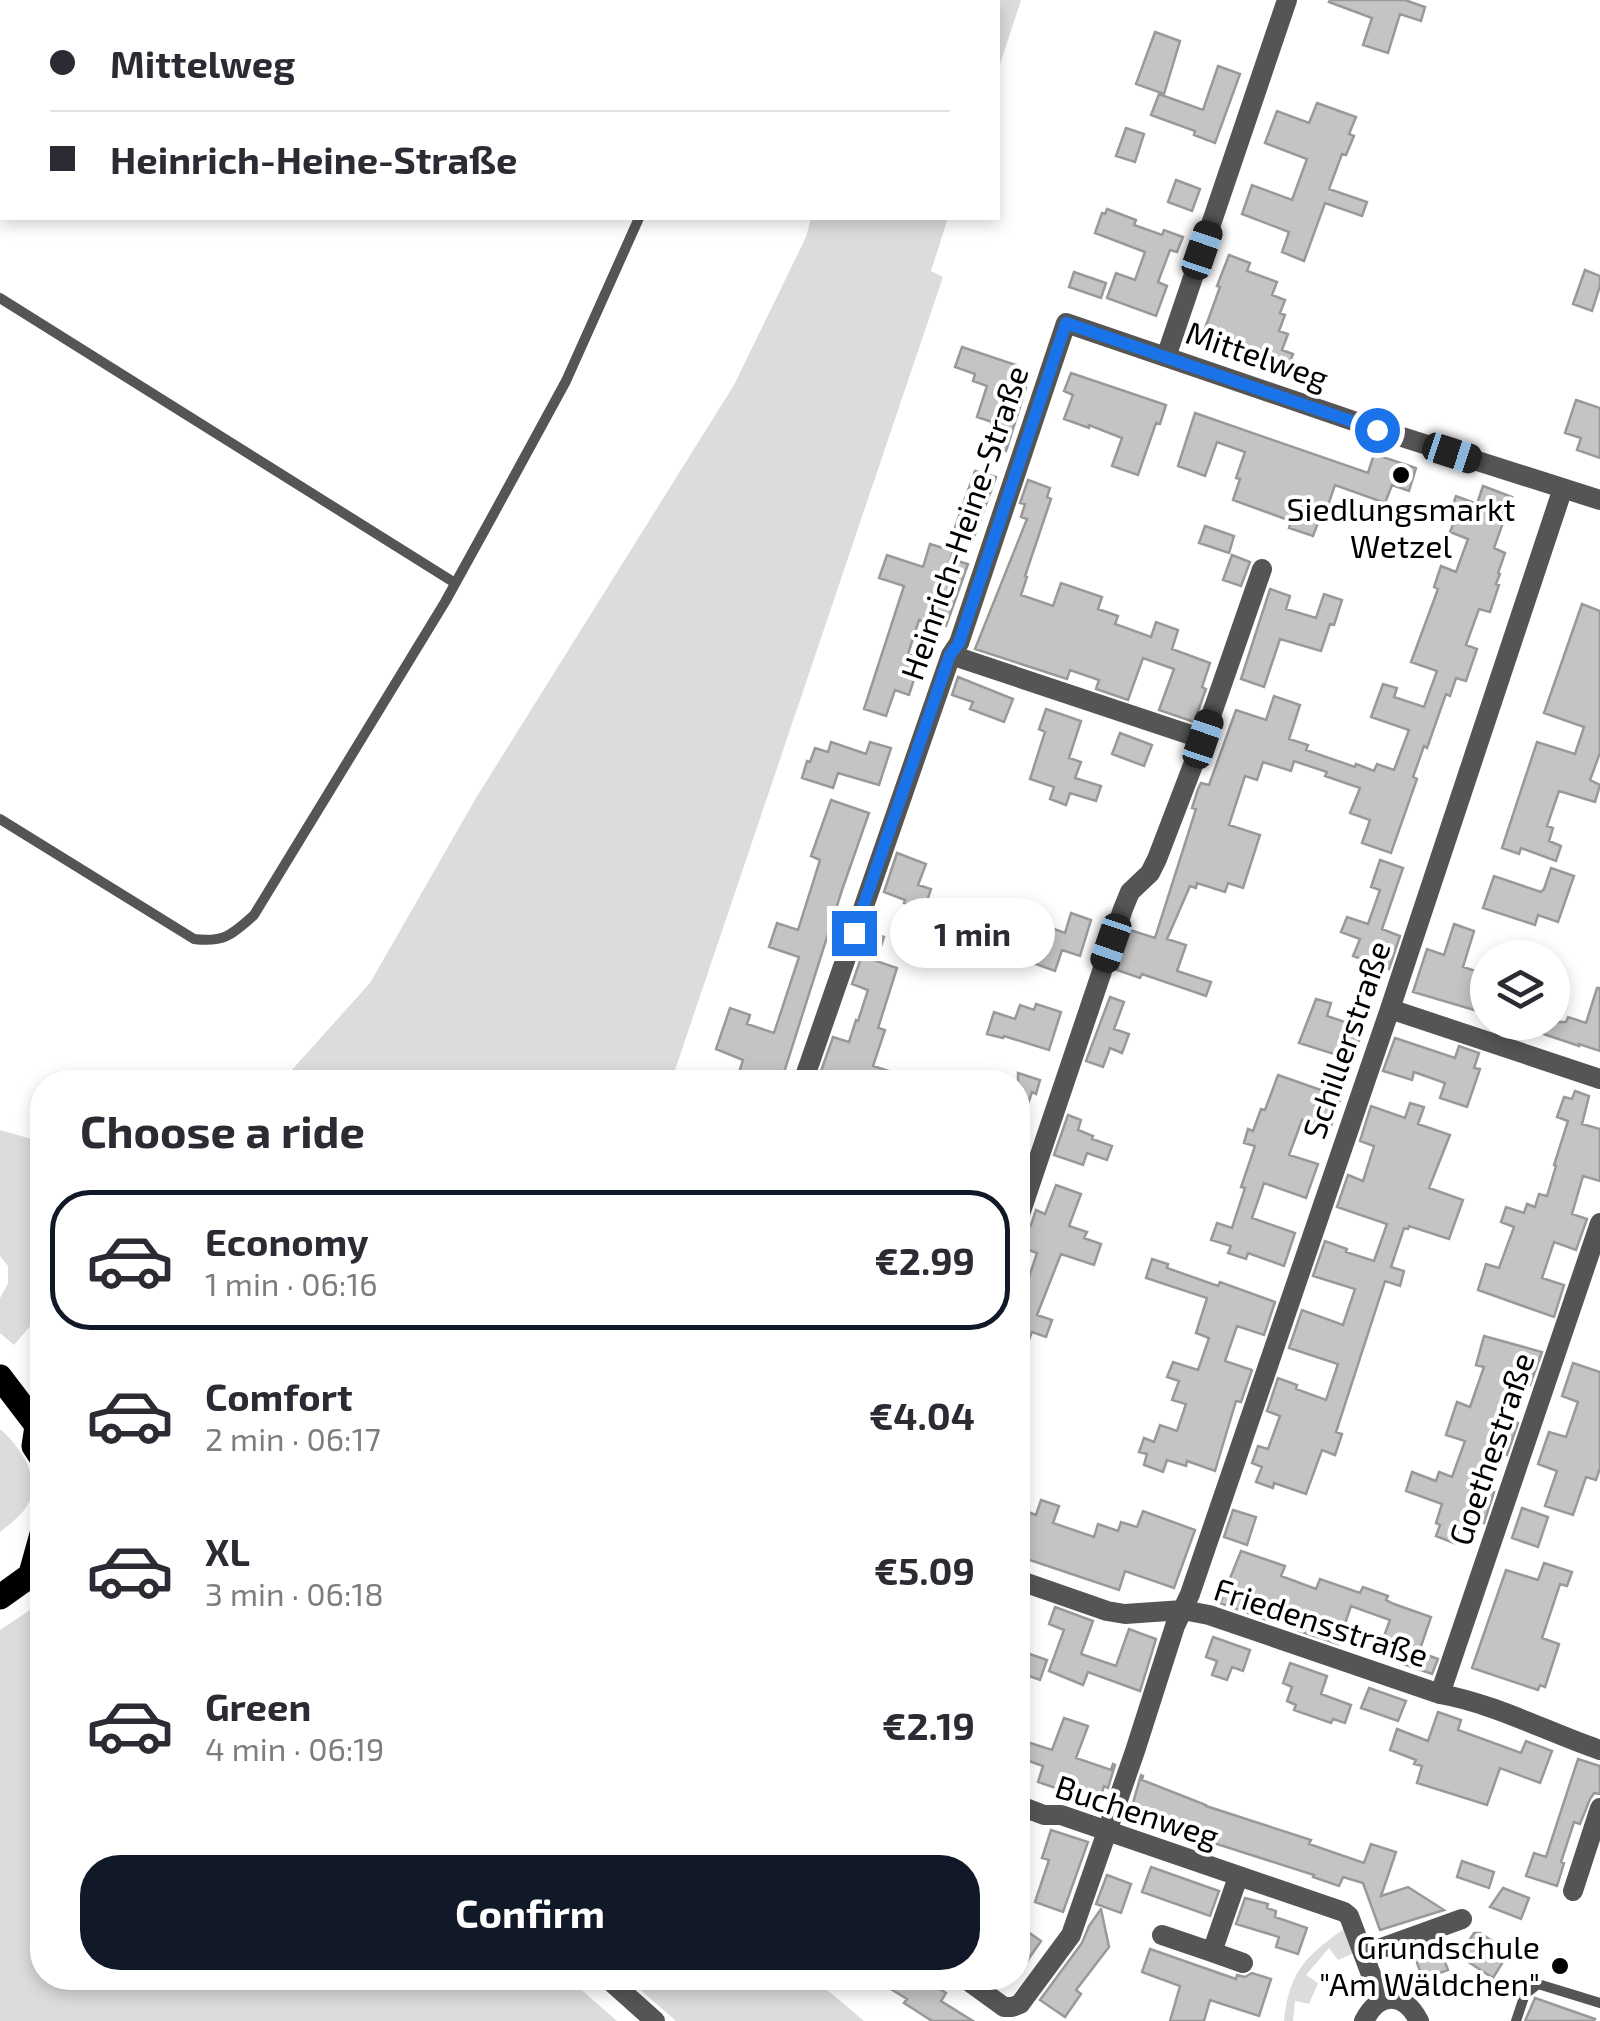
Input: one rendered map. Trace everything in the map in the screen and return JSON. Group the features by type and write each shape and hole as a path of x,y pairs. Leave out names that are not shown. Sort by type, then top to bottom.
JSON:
{"main road":[{"path":"0,1377 30,1416"},
{"path":"0,1597 30,1577"}],"street":[{"path":"1166,357 1286,0"},
{"name":"Mittelweg","path":"1066,323 1377,430 1600,500"},
{"name":"Heinrich-Heine-Straße","path":"807,1070 950,655 959,643 1066,323"},
{"name":"Schillerstraße","path":"981,1990 1004,2006 1020,2004 1071,1935 1390,1009 1563,488"},
{"path":"1030,1184 1123,909 1130,892 1150,873 1203,739 1262,569"},
{"path":"950,655 1203,739"},
{"path":"1390,1009 1600,1079"},
{"name":"Goethestraße","path":"1440,1694 1600,1223"},
{"name":"Friedensstraße","path":"1030,1584 1107,1611 1124,1614 1183,1610 1225,1620 1508,1714 1600,1750"},
{"path":"1573,1890 1600,1808"},
{"name":"Buchenweg","path":"1030,1810 1108,1830 1344,1912 1349,1916 1381,2001"},
{"name":"Buchenweg","path":"1212,1952 1238,1876"},
{"path":"1364,1954 1462,1919"},
{"path":"1162,1935 1243,1963"},
{"path":"620,1990 655,2021"},
{"path":"1364,2021 1371,2008 1381,2001 1400,2000 1412,2008 1419,2021"}],"lane":[{"path":"0,819 194,940 214,942 234,934 254,915 455,584 566,381 637,220"},
{"path":"0,298 455,584"},
{"path":"1516,2021 1525,1994 1538,1984 1600,2003"}],"shaded area":[{"path":"1000,0 1021,0 1000,64"},
{"path":"810,220 947,220 931,271 943,277 675,1070 292,1070 370,983 476,798 734,385 806,237"},
{"path":"0,1130 30,1139 30,1326 14,1345 0,1333 0,1298 8,1283 8,1266 0,1256"},
{"path":"0,1429 21,1453 30,1472 30,1497 16,1519 0,1532"},
{"path":"30,1610 30,1990 582,1990 617,2021 0,2021 0,1630"},
{"path":"1345,1928 1354,1953 1338,1960 1329,1948 1306,1975 1318,1983 1309,2004 1295,2001 1293,2021 1284,2021 1290,1989 1302,1966"},
{"path":"641,1990 827,1990 864,2021 676,2021"}],"building":[{"path":"1330,0 1405,0 1425,7 1421,21 1400,14 1388,53 1363,45 1372,18"},
{"path":"1155,32 1180,41 1164,94 1136,84"},
{"path":"1218,66 1240,74 1215,143 1151,115 1159,94 1203,110"},
{"path":"1317,103 1356,117 1349,134 1354,136 1346,155 1342,154 1329,189 1367,202 1362,216 1325,203 1304,261 1282,252 1289,232 1242,214 1252,185 1292,200 1307,159 1265,143 1277,111 1309,123"},
{"path":"1126,128 1144,134 1135,162 1116,156"},
{"path":"1176,180 1200,189 1192,211 1168,202"},
{"path":"1107,209 1136,220 1134,225 1162,235 1164,230 1183,237 1177,252 1170,250 1158,282 1167,286 1156,316 1107,298 1116,273 1135,280 1145,252 1095,233"},
{"path":"1229,255 1250,263 1247,271 1277,282 1272,295 1285,300 1279,331 1288,334 1282,350 1293,354 1287,370 1222,342 1218,352 1199,345"},
{"path":"1585,270 1600,276 1592,311 1573,304"},
{"path":"1074,272 1106,283 1101,298 1069,287"},
{"path":"962,347 1016,365 1010,384 1026,388 1006,451 985,444 992,422 977,417 987,386 973,381 975,374 955,367"},
{"path":"1071,373 1166,405 1138,475 1112,466 1122,438 1064,419 1073,395 1064,391"},
{"path":"1576,400 1600,408 1600,458 1577,450 1581,438 1565,433"},
{"path":"1195,413 1368,473 1374,454 1416,468 1409,491 1392,485 1385,503 1335,485 1313,536 1289,528 1291,521 1233,500 1245,452 1217,442 1205,476 1178,466"},
{"path":"975,471 996,477 974,537 954,530"},
{"path":"1028,480 1050,488 1047,497 1051,499 1021,595 1053,606 1061,583 1102,597 1098,609 1118,616 1115,624 1151,637 1156,622 1178,630 1172,649 1210,663 1194,722 1159,710 1174,669 1143,658 1128,700 1096,689 1099,680 1070,670 1067,679 975,649 1027,519 1021,517 1025,504 1020,503"},
{"path":"1483,486 1512,497 1494,548 1505,553 1498,573 1499,585 1490,612 1479,609 1466,645 1477,649 1466,681 1456,678 1450,696 1446,694 1413,777 1417,779 1391,853 1362,843 1370,820 1350,813 1360,788 1294,761 1291,771 1263,762 1257,780 1245,776 1229,825 1260,835 1243,888 1228,883 1225,892 1197,883 1196,888 1190,886 1167,939 1186,945 1177,971 1211,982 1206,996 1142,974 1140,978 1117,970 1130,930 1155,938 1196,809 1192,808 1198,789 1201,783 1209,785 1236,710 1266,720 1274,696 1300,705 1289,739 1308,745 1306,750 1355,767 1356,764 1374,771 1377,764 1394,770 1409,730 1371,717 1383,684 1397,688 1394,697 1424,707 1437,671 1411,662 1438,589 1434,587 1441,566 1456,572 1468,539 1450,532 1456,517 1449,515 1456,496 1477,504"},
{"path":"1205,526 1234,536 1229,553 1199,543"},
{"path":"930,544 953,551 951,559 968,564 946,626 919,620 908,654 921,658 909,695 895,690 886,716 864,709 904,586 879,578 887,555 923,567"},
{"path":"1232,555 1250,562 1241,586 1223,580"},
{"path":"1270,589 1290,596 1286,609 1316,618 1324,594 1342,600 1321,651 1280,639 1264,687 1241,679"},
{"path":"1582,604 1600,611 1600,753 1590,780 1600,785 1595,802 1559,791 1547,826 1553,828 1549,841 1561,846 1556,861 1521,848 1519,854 1502,848 1537,742 1575,754 1584,727 1544,713"},
{"path":"958,677 1013,699 1004,722 970,709 973,702 952,695"},
{"path":"1046,709 1081,721 1069,758 1081,762 1075,778 1101,786 1096,801 1070,793 1066,805 1050,799 1054,787 1030,779 1045,732 1039,729"},
{"path":"1120,733 1152,745 1144,766 1112,754"},
{"path":"831,742 866,754 870,742 891,748 879,785 838,773 833,788 802,778 815,748 828,752"},
{"path":"831,800 869,813 785,1070 740,1070 743,1060 716,1049 730,1008 750,1015 747,1024 774,1033 799,957 769,947 777,923 798,930 820,860 811,856"},
{"path":"897,853 926,864 918,885 931,889 924,910 884,892"},
{"path":"1380,860 1403,868 1382,929 1400,936 1389,969 1353,956 1360,939 1341,932 1347,917 1368,924 1380,890 1371,887"},
{"path":"1551,868 1574,876 1558,922 1538,915 1535,925 1483,908 1494,876 1541,892"},
{"path":"1071,913 1091,920 1080,956 1062,950 1055,971 1033,963 1040,945 1020,937 1026,919 1065,933"},
{"path":"1454,924 1474,931 1463,967 1470,969 1470,1009 1413,992 1427,949 1444,955"},
{"path":"870,932 884,937 876,961 897,968 878,1028 885,1030 873,1066 886,1070 821,1070 833,1037 849,1042 858,1021 868,990 852,984"},
{"path":"1600,988 1600,1051 1561,1040 1570,1040 1570,1018 1586,1023"},
{"path":"1110,997 1124,1002 1114,1029 1129,1034 1122,1053 1110,1048 1103,1067 1086,1061"},
{"path":"1316,999 1331,1003 1327,1016 1363,1028 1353,1060 1299,1043"},
{"path":"1036,1004 1061,1012 1049,1050 987,1034 994,1012 1015,1019 1020,1005 1034,1010"},
{"path":"1395,1038 1455,1058 1459,1046 1479,1053 1474,1068 1480,1069 1467,1107 1440,1098 1445,1083 1414,1072 1412,1080 1383,1071"},
{"path":"1278,1075 1341,1097 1330,1129 1302,1120 1289,1155 1318,1164 1306,1198 1264,1183 1252,1218 1295,1233 1284,1266 1248,1253 1246,1259 1228,1253 1231,1246 1211,1240 1217,1223 1232,1228 1255,1146 1244,1143 1248,1129 1253,1131 1261,1109 1265,1110"},
{"path":"1030,1077 1040,1080 1036,1094 1032,1092 1030,1098"},
{"path":"1575,1091 1589,1096 1582,1124 1600,1129 1600,1181 1583,1176 1572,1214 1587,1219 1576,1250 1554,1242 1542,1278 1564,1285 1554,1317 1478,1290 1486,1264 1499,1268 1514,1227 1501,1222 1506,1207 1524,1213 1527,1204 1535,1207 1539,1194 1547,1196 1568,1121 1557,1117 1564,1097 1572,1099"},
{"path":"1410,1103 1424,1107 1418,1124 1450,1135 1429,1188 1463,1200 1449,1239 1409,1226 1404,1228 1391,1267 1404,1271 1400,1286 1385,1281 1336,1432 1342,1434 1335,1455 1322,1450 1306,1494 1274,1483 1273,1488 1256,1482 1262,1467 1252,1463 1258,1446 1268,1449 1280,1416 1267,1411 1278,1378 1326,1400 1338,1364 1289,1348 1302,1310 1343,1325 1355,1289 1313,1276 1325,1241 1374,1261 1387,1224 1337,1207 1348,1175 1363,1181 1374,1146 1360,1141 1371,1106 1405,1118"},
{"path":"1068,1115 1081,1120 1078,1130 1112,1146 1107,1160 1087,1153 1083,1165 1054,1155"},
{"path":"1056,1185 1081,1194 1069,1226 1087,1232 1084,1238 1101,1244 1094,1265 1061,1254 1037,1315 1052,1320 1046,1337 1032,1332 1030,1337 1030,1274 1037,1253 1030,1250 1030,1226 1036,1210 1045,1214"},
{"path":"1152,1259 1218,1286 1220,1282 1275,1302 1264,1335 1237,1326 1225,1361 1252,1370 1241,1402 1236,1401 1215,1471 1187,1461 1186,1466 1167,1460 1163,1472 1144,1465 1147,1454 1139,1452 1144,1438 1154,1442 1160,1425 1177,1431 1186,1404 1172,1400 1179,1381 1167,1377 1173,1362 1198,1370 1209,1338 1196,1333 1207,1298 1146,1278"},
{"path":"1484,1336 1542,1352 1530,1385 1514,1380 1501,1417 1518,1423 1507,1455 1492,1450 1479,1486 1494,1492 1484,1523 1464,1516 1454,1543 1436,1536 1442,1504 1406,1491 1412,1472 1436,1481 1439,1472 1452,1477 1465,1441 1446,1435 1457,1402 1470,1407 1484,1367 1476,1365"},
{"path":"1573,1363 1600,1372 1600,1468 1596,1480 1586,1477 1573,1515 1545,1506 1557,1471 1538,1464 1549,1432 1566,1437 1578,1402 1562,1396"},
{"path":"1041,1500 1059,1506 1053,1523 1094,1537 1098,1524 1118,1531 1121,1522 1137,1527 1143,1511 1195,1530 1174,1588 1125,1571 1119,1590 1030,1560 1030,1513 1036,1515"},
{"path":"1522,1508 1548,1517 1538,1547 1512,1538"},
{"path":"1233,1510 1256,1517 1247,1545 1224,1537"},
{"path":"1241,1551 1285,1566 1281,1576 1316,1589 1320,1579 1360,1593 1363,1587 1388,1596 1386,1600 1394,1604 1431,1617 1419,1652 1438,1659 1432,1674 1377,1655 1390,1620 1351,1606 1338,1644 1299,1631 1304,1615 1276,1605 1270,1621 1220,1603"},
{"path":"1544,1563 1572,1572 1567,1586 1560,1584 1542,1638 1559,1644 1545,1687 1540,1685 1538,1690 1472,1668 1506,1570 1538,1580"},
{"path":"1055,1607 1093,1621 1081,1654 1116,1666 1129,1629 1156,1639 1140,1691 1088,1672 1083,1685 1049,1671 1064,1630 1049,1624"},
{"path":"1213,1637 1250,1650 1243,1671 1232,1667 1227,1680 1212,1675 1217,1661 1206,1657"},
{"path":"1030,1654 1047,1660 1040,1680 1030,1676"},
{"path":"1290,1663 1327,1676 1321,1694 1351,1705 1345,1723 1333,1719 1331,1723 1294,1710 1296,1705 1287,1701 1292,1687 1283,1683"},
{"path":"1369,1688 1406,1701 1398,1721 1361,1708"},
{"path":"1438,1712 1461,1720 1458,1730 1521,1753 1526,1741 1552,1751 1540,1783 1500,1768 1487,1805 1417,1783 1422,1766 1390,1750 1397,1729 1428,1741"},
{"path":"1064,1718 1088,1726 1076,1758 1111,1770 1115,1765 1099,1803 1038,1782 1043,1766 1030,1761 1030,1743 1052,1750"},
{"path":"1578,1759 1600,1766 1600,1794 1594,1793 1590,1799 1580,1824 1574,1822 1557,1886 1526,1876 1534,1853 1546,1857"},
{"path":"1141,1775 1142,1780 1206,1806 1311,1840 1309,1844 1364,1863 1371,1844 1396,1852 1381,1896 1408,1887 1444,1910 1380,1930 1363,1883 1343,1877 1339,1886 1201,1839 1202,1836 1131,1810"},
{"path":"1051,1830 1088,1842 1063,1912 1035,1902 1049,1860 1042,1858"},
{"path":"1462,1861 1494,1872 1489,1888 1457,1877"},
{"path":"1151,1867 1219,1891 1210,1916 1142,1892"},
{"path":"1107,1875 1131,1884 1121,1913 1096,1904"},
{"path":"1503,1888 1529,1898 1521,1919 1490,1907"},
{"path":"1245,1898 1268,1904 1267,1908 1276,1911 1275,1917 1307,1928 1298,1954 1276,1947 1279,1937 1236,1924"},
{"path":"1101,1909 1109,1947 1076,1990 1081,1994 1065,2017 1040,2000 1082,1943"},
{"path":"1030,1933 1041,1941 1030,1957"},
{"path":"1474,1933 1509,1952 1493,1978 1459,1956"},
{"path":"1438,1943 1448,1970 1423,1979 1413,1952"},
{"path":"1150,1949 1236,1979 1237,1975 1245,1977 1252,1973 1271,1979 1259,2016 1210,2000 1204,2021 1170,2021 1180,1986 1142,1972"},
{"path":"892,1990 941,1990 946,1993 941,2001 973,2021 932,2021 904,2003 907,1999"},
{"name":"Grundschule \"Am Wäldchen\"","path":"1535,1998 1595,2019 1525,2021"}],"place":[{"name":"Siedlungsmarkt Wetzel","path":"1401,475"},
{"name":"Grundschule \"Am Wäldchen\"","path":"1560,1966"}],"route":[{"path":"854,933 950,655 959,643 1066,323 1377,430"}]}
